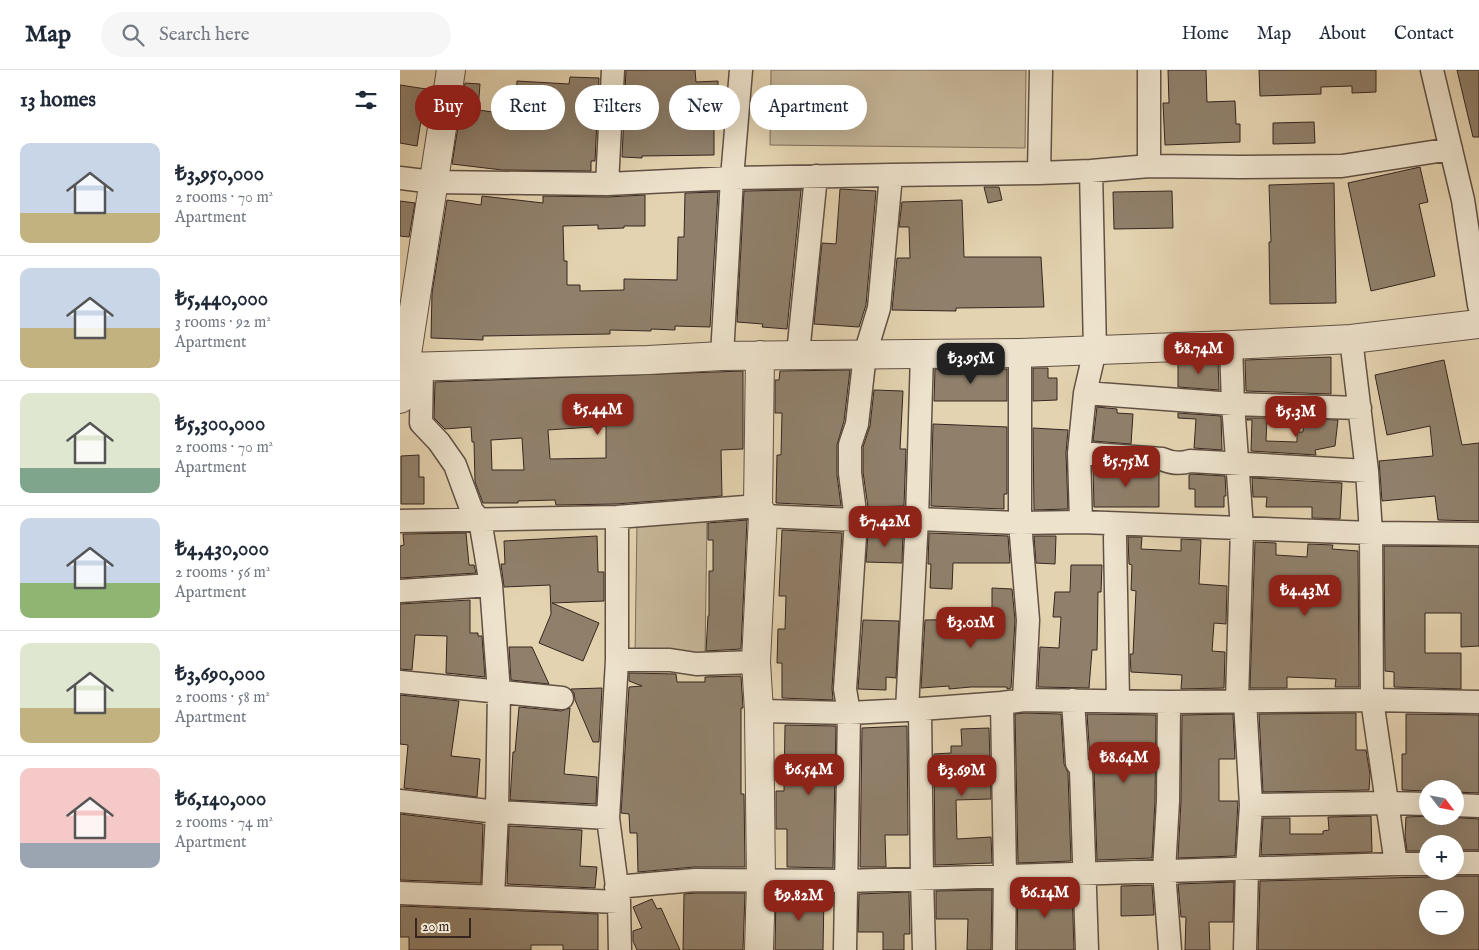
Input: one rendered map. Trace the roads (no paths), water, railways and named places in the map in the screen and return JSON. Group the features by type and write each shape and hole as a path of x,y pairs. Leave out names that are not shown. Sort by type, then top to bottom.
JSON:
{"street":[{"path":"451,70 434,182 414,367 421,424 438,442 455,465 472,511 480,520 491,585 499,692 497,812 493,897"},
{"path":"607,184 613,70"},
{"path":"722,356 732,178 741,70"},
{"path":"1039,173 1041,70"},
{"path":"1149,70 1149,166"},
{"path":"1432,70 1451,149 1471,198 1479,305"},
{"path":"400,178 434,182 607,184 732,178 1039,173 1149,166 1241,168 1342,166 1451,149"},
{"path":"1081,522 1079,453 1085,393 1095,350 1092,171"},
{"path":"845,950 848,713 845,689 856,520 850,473 850,445 857,424 865,354 879,308 891,175"},
{"path":"798,354 816,176"},
{"path":"414,367 722,356 1020,353 1231,345 1351,339 1479,324"},
{"path":"1351,339 1367,470 1371,533 1372,700 1396,864"},
{"path":"1231,345 1236,464 1242,528 1241,701 1251,805 1245,950"},
{"path":"1004,950 1005,875 1013,702 1028,620 1020,523 1020,353"},
{"path":"922,354 913,710 924,950"},
{"path":"759,950 761,881 759,711 756,662 761,511 760,355"},
{"path":"400,399 414,367"},
{"path":"1085,393 1233,404 1360,408"},
{"path":"1079,453 1162,459 1168,462 1190,461 1367,470"},
{"path":"400,521 617,517 761,511 856,520 917,519 1020,523 1081,522 1371,533 1479,534"},
{"path":"617,517 617,660 608,818 618,894 620,950"},
{"path":"1115,538 1118,701"},
{"path":"400,591 491,585"},
{"path":"617,660 670,660 696,664 756,662"},
{"path":"400,682 562,698"},
{"path":"759,711 848,713 1072,700 1170,702 1372,700 1479,702"},
{"path":"1072,700 1076,763 1081,769 1087,950"},
{"path":"1170,702 1168,801 1164,871 1170,950"},
{"path":"400,801 497,812 608,818"},
{"path":"1251,805 1419,804"},
{"path":"1464,805 1479,806"},
{"path":"1464,863 1479,863"},
{"path":"400,893 493,897 618,894 696,880 846,880 1419,864"}]}
